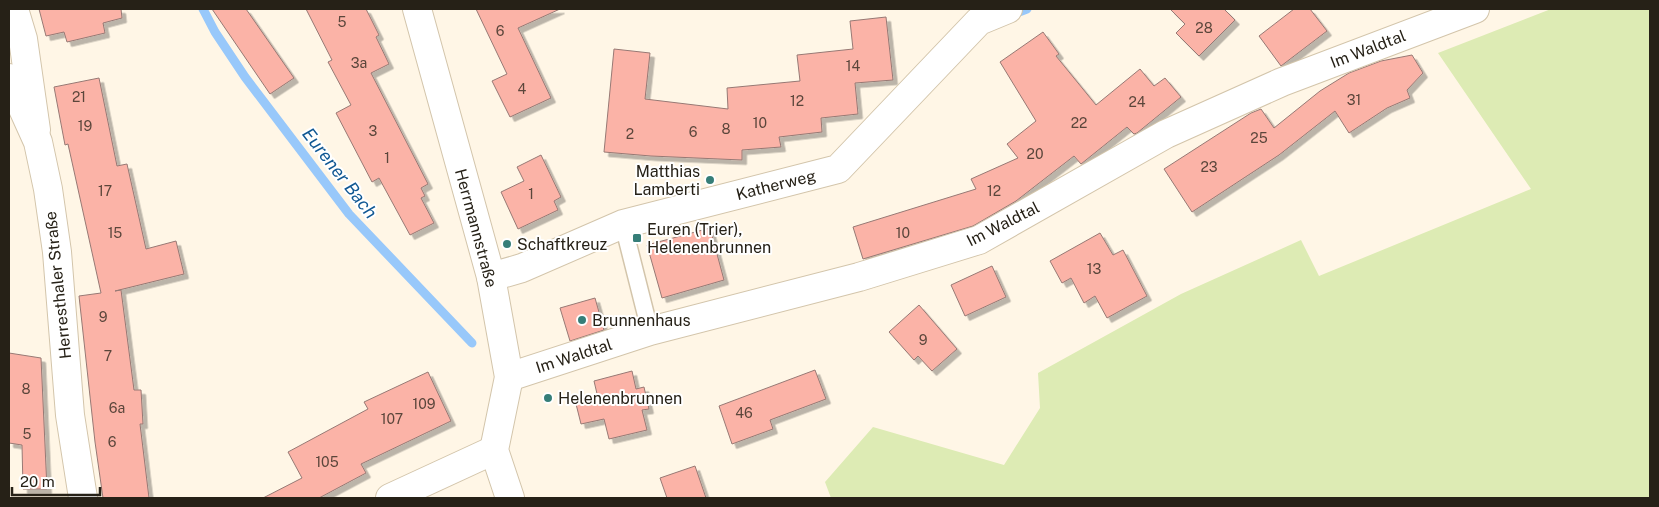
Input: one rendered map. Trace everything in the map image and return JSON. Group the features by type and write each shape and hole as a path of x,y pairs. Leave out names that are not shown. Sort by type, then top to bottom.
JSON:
{"street":[{"path":"14,9 22,40 38,142"},
{"name":"Herrmannstraße","path":"417,9 491,277 508,377 494,450"},
{"name":"Katherweg","path":"491,277 522,268 623,224 838,169 979,20 1008,9"},
{"name":"Im Waldtal","path":"508,377 650,331 859,277 979,240 1166,134 1282,82 1475,9"},
{"name":"Herresthaler Straße","path":"9,78 38,142 48,189 65,330 70,415 83,498"},
{"path":"390,498 494,450 510,498"}],"lane":[{"path":"623,224 650,331"}],"green space":[{"path":"1551,9 1650,9 1650,498 831,498 825,482 873,427 1004,465 1040,408 1038,373 1181,294 1301,240 1319,276 1531,189 1438,53"}],"building":[{"path":"39,9 121,9 122,18 103,23 105,33 67,42 64,32 46,36"},
{"path":"212,9 246,9 294,78 270,94"},
{"path":"306,9 366,9 379,35 376,37 389,64 371,73 428,184 421,188 425,196 421,198 434,223 410,235 379,178 372,182 336,113 351,105 328,62 332,60"},
{"path":"476,9 560,9 518,28 551,98 510,117 492,81 507,74"},
{"path":"1170,9 1224,9 1235,20 1199,56 1176,33 1185,24"},
{"path":"1294,9 1310,9 1327,31 1281,66 1259,36"},
{"path":"886,17 893,80 855,83 858,114 821,118 822,132 779,137 781,147 742,150 742,160 604,152 614,49 650,53 645,99 728,109 727,88 800,81 797,55 853,49 850,21"},
{"path":"1043,32 1059,54 1056,56 1096,105 1140,69 1154,86 1165,78 1181,97 1137,133 1134,134 1127,127 1081,164 1074,156 1016,201 973,226 863,259 853,227 976,189 971,179 1018,158 1007,144 1036,121 1000,62"},
{"path":"1412,55 1423,73 1407,90 1410,98 1387,108 1349,133 1335,111 1279,155 1192,212 1164,169 1251,113 1261,109 1274,128 1320,91 1349,73 1381,61"},
{"path":"99,78 117,166 127,164 146,249 176,241 184,274 115,291 121,290 134,390 141,390 143,424 140,424 149,498 103,498 95,442 79,296 101,293 68,144 65,145 54,87"},
{"path":"541,155 561,197 554,201 558,210 518,229 501,192 524,181 517,167"},
{"path":"710,228 724,280 662,298 647,245"},
{"path":"1100,233 1113,255 1123,250 1147,296 1107,318 1095,296 1084,303 1071,278 1062,283 1050,261"},
{"path":"992,266 1006,297 965,316 951,285"},
{"name":"Brunnenhaus","path":"595,298 604,330 570,341 560,308"},
{"path":"919,305 957,349 932,371 918,356 914,360 889,332"},
{"path":"9,353 41,358 47,489 23,489 22,445 9,443"},
{"path":"815,370 826,399 770,420 773,429 732,444 719,406"},
{"path":"632,371 636,389 644,387 649,409 642,410 647,430 609,439 604,419 581,424 576,404 598,398 594,381"},
{"path":"428,372 451,421 361,464 366,473 319,498 263,498 302,478 288,452 368,409 364,402"},
{"path":"695,466 706,498 667,498 660,478"}],"waterway":[{"name":"Eurener Bach","path":"203,9 215,32 245,77 349,214 472,343"},
{"path":"1011,15 1027,9"}],"place":[{"name":"Matthias Lamberti","path":"710,180"},
{"name":"Euren (Trier), Helenenbrunnen","path":"637,238"},
{"name":"Schaftkreuz","path":"507,244"},
{"name":"Brunnenhaus","path":"582,320"},
{"name":"Helenenbrunnen","path":"548,398"}]}
